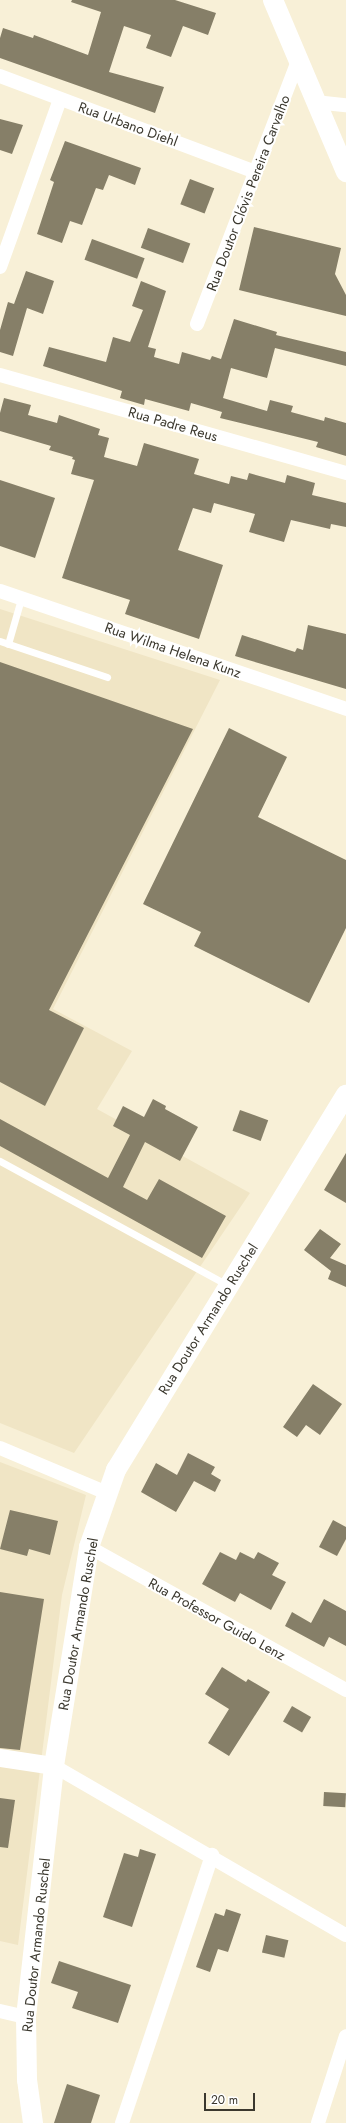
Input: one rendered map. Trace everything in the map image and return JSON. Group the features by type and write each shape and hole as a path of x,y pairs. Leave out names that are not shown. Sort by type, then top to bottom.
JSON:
{"main road":[{"path":"273,0 346,172"},
{"name":"Rua Doutor Armando Ruschel","path":"33,2123 26,2080 26,2017 54,1766 89,1547 116,1470 346,1095"}],"street":[{"name":"Rua Doutor Clóvis Pereira Carvalho","path":"197,324 298,61"},
{"name":"Rua Urbano Diehl","path":"0,76 256,172"},
{"path":"0,267 60,99"},
{"path":"315,102 346,105"},
{"name":"Rua Padre Reus","path":"0,374 346,474"},
{"name":"Rua Wilma Helena Kunz","path":"0,591 346,709"},
{"path":"0,1448 107,1493"},
{"name":"Rua Professor Guido Lenz","path":"89,1547 346,1690"},
{"path":"0,1758 54,1766 212,1856 346,1935"},
{"path":"122,2123 212,1856"},
{"path":"0,2011 26,2017"},
{"path":"318,2123 346,2036"}],"lane":[{"path":"8,644 20,599"},
{"path":"0,642 107,677"},
{"path":"0,1161 229,1286"}],"shaded area":[{"path":"0,609 220,680 53,1009 132,1051 97,1109 250,1193 74,1453 0,1423"},
{"path":"0,1462 86,1495 62,1595 18,1945 0,1941"}],"building":[{"path":"72,0 175,0 216,13 208,35 183,26 171,57 146,48 151,35 124,26 109,72 164,87 155,113 0,58 0,38 3,28 33,38 34,35 88,55 101,12 71,2"},
{"path":"0,119 23,125 12,154 0,150"},
{"path":"65,141 141,168 135,185 109,175 103,190 96,188 82,225 70,221 62,243 37,234 54,182 50,180"},
{"path":"190,179 214,188 205,214 180,204"},
{"path":"254,227 341,248 335,274 346,295 346,316 239,290"},
{"path":"148,228 190,243 183,263 141,248"},
{"path":"92,239 145,258 137,279 84,260"},
{"path":"26,271 54,281 43,314 27,308 13,356 0,352 0,330 8,302 14,304"},
{"path":"141,281 166,291 148,347 156,349 154,357 179,364 182,352 210,360 212,356 221,359 234,319 277,332 276,335 346,352 346,366 275,348 267,378 231,368 223,398 267,411 270,400 293,406 291,412 324,421 325,417 346,423 346,456 316,447 318,442 220,418 222,412 191,403 189,411 145,399 144,405 120,398 122,391 43,366 49,347 106,362 113,337 130,342 143,310 132,306"},
{"path":"4,398 31,405 28,415 57,423 59,415 100,429 98,435 109,438 104,457 137,466 144,443 199,459 194,474 229,484 231,476 247,480 249,473 285,483 287,475 315,483 312,495 346,503 346,527 331,524 330,529 291,520 284,542 249,532 255,514 214,503 211,513 193,508 178,550 223,565 199,639 125,614 130,600 62,578 94,480 71,474 75,460 72,459 73,457 49,450 51,446 0,431 0,413"},
{"path":"0,480 55,498 35,558 0,546"},
{"path":"308,625 346,634 346,689 235,656 242,635 295,652 297,648 303,650"},
{"path":"0,662 193,729 49,1010 84,1028 45,1106 0,1082"},
{"path":"229,728 287,757 258,817 346,860 346,928 309,1003 194,946 201,932 143,904"},
{"path":"153,1099 166,1106 165,1109 198,1127 180,1161 145,1142 123,1187 147,1200 159,1179 226,1216 202,1258 0,1146 0,1119 108,1178 130,1135 113,1126 123,1106 144,1117"},
{"path":"240,1110 268,1120 261,1141 232,1131"},
{"path":"346,1153 346,1203 324,1190"},
{"path":"320,1229 341,1244 330,1258 346,1265 346,1287 328,1279 331,1271 304,1250"},
{"path":"313,1384 342,1404 320,1435 306,1425 297,1437 283,1427"},
{"path":"188,1453 215,1467 211,1474 221,1480 215,1492 194,1481 176,1512 141,1492 156,1463 177,1475"},
{"path":"10,1510 58,1521 50,1555 29,1549 27,1556 0,1549"},
{"path":"333,1520 346,1527 346,1539 337,1556 319,1547"},
{"path":"220,1552 236,1560 240,1552 254,1559 258,1552 279,1563 272,1575 286,1582 271,1610 240,1593 235,1602 202,1584"},
{"path":"0,1592 44,1599 20,1750 0,1748"},
{"path":"324,1599 346,1611 346,1646 329,1637 324,1647 285,1626 292,1612 311,1623"},
{"path":"222,1667 246,1682 248,1679 270,1692 229,1756 208,1743 229,1709 205,1694"},
{"path":"292,1706 311,1717 302,1733 283,1722"},
{"path":"324,1792 346,1793 345,1807 323,1806"},
{"path":"0,1798 15,1800 8,1848 0,1847"},
{"path":"140,1849 156,1854 132,1927 103,1917 124,1853 138,1857"},
{"path":"226,1909 241,1914 228,1952 218,1949 210,1972 196,1967 215,1913 224,1916"},
{"path":"266,1935 288,1940 284,1958 262,1953"},
{"path":"59,1961 131,1985 118,2023 72,2008 78,1992 51,1983"},
{"path":"67,2084 100,2095 91,2123 54,2123"}]}
